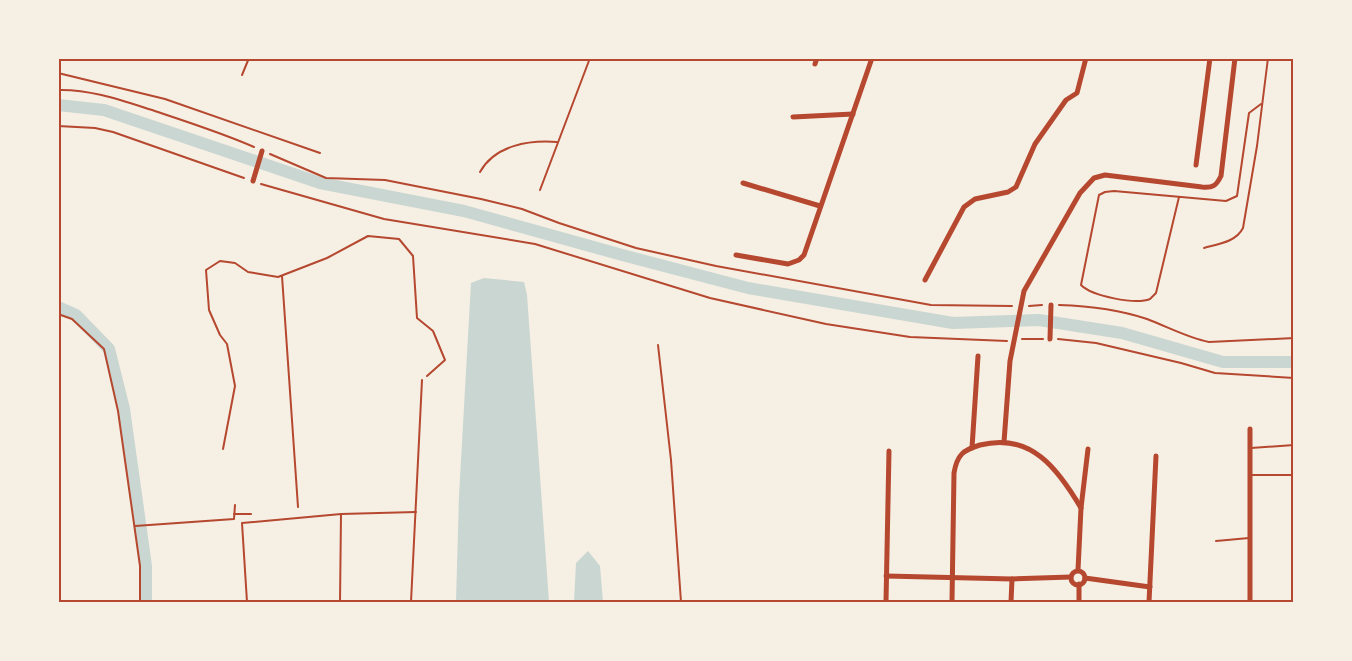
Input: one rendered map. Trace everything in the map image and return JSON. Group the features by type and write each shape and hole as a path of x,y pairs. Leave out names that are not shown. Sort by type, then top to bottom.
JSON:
{"street":[{"path":"736,255 788,264 799,260 804,255 872,58"},
{"path":"925,280 959,212 975,199 1008,192 1016,187 1035,144 1066,100 1077,93 1086,58"},
{"path":"1196,165 1210,58"},
{"path":"1004,442 1010,361 1024,291 1080,193 1094,178 1105,175 1202,188 1216,186 1221,176 1235,58"},
{"path":"793,117 853,114"},
{"path":"253,181 262,151"},
{"path":"743,183 820,206"},
{"path":"1050,338 1051,307"},
{"path":"972,448 978,356"},
{"path":"1250,429 1250,603"},
{"path":"952,603 954,473 959,456 972,448 1004,442 1028,448 1058,473 1081,508"},
{"path":"1078,570 1081,508 1088,449"},
{"path":"886,603 889,451"},
{"path":"1149,603 1156,456"},
{"path":"1078,570 1072,573 1071,577 1073,583 1079,585"},
{"path":"1078,570 1085,578"},
{"path":"886,576 953,579 1071,577"},
{"path":"1085,578 1150,587"},
{"path":"1079,603 1079,585 1085,578"},
{"path":"1011,603 1012,579"}],"lane":[{"path":"242,75 249,58"},
{"path":"540,190 590,58"},
{"path":"1204,248 1240,236 1243,228 1257,146 1268,58"},
{"path":"58,73 165,99 320,153"},
{"path":"1179,197 1156,293 1150,299 1113,298 1081,285 1100,195 1105,192 1114,192 1179,197 1226,201 1237,196 1249,113 1261,104"},
{"path":"480,172 492,156 516,146 538,140 557,142"},
{"path":"411,603 422,380"},
{"path":"1250,448 1293,445"},
{"path":"1250,475 1293,475"},
{"path":"248,603 242,524 341,514 416,512"},
{"path":"340,603 341,514"},
{"path":"1216,541 1250,538"}],"path":[{"path":"58,90 91,93 215,130 326,178 385,180 481,199 522,209 636,248 716,266 931,305 1017,306"},
{"path":"58,126 95,128 113,132 253,181 384,219 535,244 710,298 826,324 910,337 1006,341 1050,338 1096,343 1215,373 1293,378"},
{"path":"223,449 236,386 227,344 220,335 209,310 206,270 220,261 236,263 249,272 278,278 327,258 368,236 399,239 413,256 417,318 433,331 445,360 422,380"},
{"path":"282,276 298,507"},
{"path":"1029,306 1081,306 1122,313 1144,318 1209,342 1293,338"},
{"path":"58,314 72,319 104,349 118,411 135,526 140,566 140,603"},
{"path":"657,345 671,460 681,603"},
{"path":"135,526 234,519 235,505"},
{"path":"234,514 251,514"}],"shaded area":[{"path":"484,278 524,282 527,295 549,602 456,602 459,496 471,283"},
{"path":"588,551 600,566 603,602 574,602 576,563"}],"waterway":[{"path":"58,105 104,110 320,183 464,211 748,288 953,323 1039,320 1122,333 1223,362 1294,362"},
{"path":"58,307 76,315 109,349 124,409 146,566 146,602"}]}
